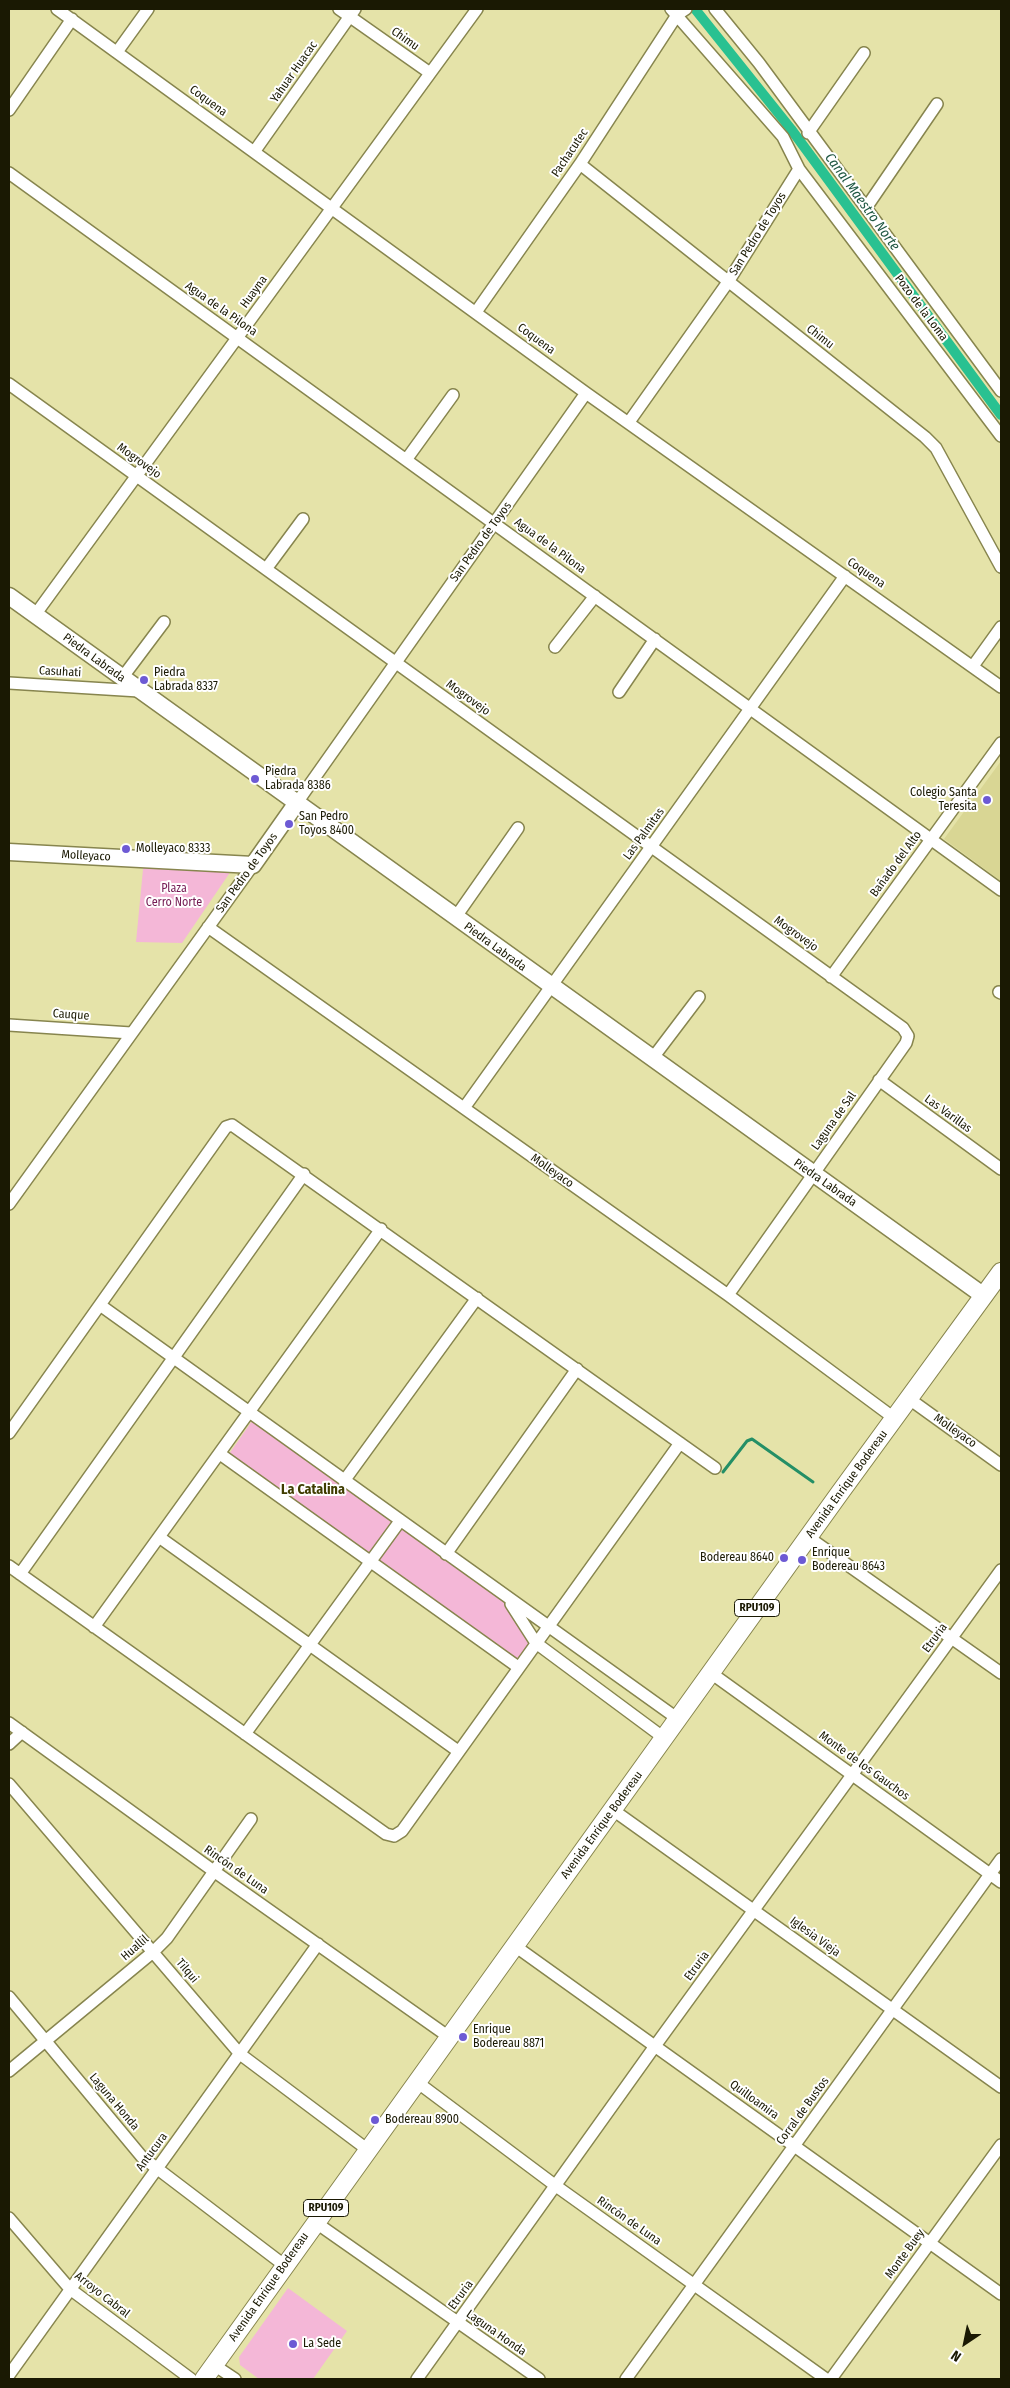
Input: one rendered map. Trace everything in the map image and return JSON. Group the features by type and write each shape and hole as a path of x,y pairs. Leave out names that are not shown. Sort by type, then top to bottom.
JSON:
{"main road":[{"name":"Piedra Labrada","path":"9,596 296,804 984,1296"},
{"name":"San Pedro de Toyos","path":"253,864 296,804"},
{"name":"Molleyaco","path":"9,852 253,864"},
{"name":"Avenida Enrique Bodereau","path":"209,2372 284,2264 515,1946 908,1398 1001,1272"}],"street":[{"name":"Coquena","path":"57,9 586,393 1001,687"},
{"path":"117,52 148,9"},
{"name":"Chimu","path":"339,9 353,12 430,73"},
{"name":"Huayna","path":"35,615 477,9"},
{"name":"Pozo de la Loma","path":"715,9 759,63 808,132 1001,391"},
{"name":"Pozo de la Loma","path":"678,11 783,137 799,169 1001,436"},
{"name":"Pachacutec","path":"476,312 580,164 678,11"},
{"name":"Yahuar Huacac","path":"254,152 353,12"},
{"path":"9,110 72,20"},
{"path":"808,132 864,53"},
{"path":"866,208 937,104"},
{"name":"Chimu","path":"580,164 926,437 936,448 1001,567"},
{"name":"San Pedro de Toyos","path":"629,422 728,282 799,169"},
{"name":"Agua de la Pilona","path":"9,173 1001,890"},
{"name":"Mogrovejo","path":"9,384 902,1028 908,1036"},
{"name":"San Pedro de Toyos","path":"296,804 394,662 586,393"},
{"path":"406,460 453,395"},
{"path":"266,570 303,519"},
{"name":"Las Palmitas","path":"464,1108 845,576"},
{"path":"555,647 595,596"},
{"path":"122,678 164,622"},
{"path":"973,666 1001,627"},
{"path":"619,692 655,639"},
{"name":"Casuhati","path":"9,683 139,691"},
{"name":"Bañado del Alto","path":"831,977 1001,743"},
{"path":"455,918 518,828"},
{"name":"San Pedro de Toyos","path":"9,1204 13,1191 131,1033 253,864"},
{"name":"Molleyaco","path":"208,927 728,1296 894,1418"},
{"path":"652,1059 700,997"},
{"name":"Cauque","path":"9,1025 131,1033"},
{"name":"Laguna de Sal","path":"728,1296 906,1043 908,1036"},
{"name":"Las Varillas","path":"879,1080 1001,1169"},
{"path":"9,1433 230,1122 715,1468"},
{"path":"20,1574 304,1174"},
{"path":"94,1627 381,1229"},
{"path":"344,1481 477,1298"},
{"path":"100,1305 678,1719"},
{"path":"446,1554 577,1369"},
{"name":"Molleyaco","path":"908,1398 1001,1465"},
{"path":"9,1566 386,1834 394,1836 402,1831 680,1443"},
{"path":"220,1454 518,1667"},
{"path":"245,1734 400,1521"},
{"path":"160,1537 458,1751"},
{"path":"808,1537 1001,1674"},
{"name":"Etruria","path":"417,2379 655,2046 854,1776 1001,1570"},
{"path":"508,1598 536,1643 664,1738"},
{"name":"Monte de los Gauchos","path":"710,1673 1001,1882"},
{"name":"Rincón de Luna","path":"9,1723 214,1872 449,2037"},
{"path":"9,1744 22,1732"},
{"name":"Tilqui","path":"9,1784 240,2054 368,2150"},
{"name":"Iglesia Vieja","path":"612,1810 756,1910 1001,2087"},
{"name":"Huallil","path":"9,2071 153,1952 167,1938 251,1819"},
{"name":"Corral de Bustos","path":"626,2379 1001,1859"},
{"name":"Antucura","path":"9,2375 318,1944"},
{"name":"Quilloamira","path":"515,1946 1001,2294"},
{"name":"Laguna Honda","path":"9,1997 142,2157 284,2264"},
{"name":"Rincón de Luna","path":"417,2082 556,2186 826,2379"},
{"name":"Monte Buey","path":"831,2379 1001,2146"},
{"name":"Arroyo Cabral","path":"9,2218 70,2289 192,2379"},
{"name":"Laguna Honda","path":"316,2222 539,2379"},
{"path":"209,2372 235,2379"}],"shaded area":[{"name":"Colegio Santa Teresita","path":"1001,761 1001,881 944,839"}],"green space":[{"name":"Plaza Cerro Norte","path":"144,859 231,871 182,943 136,942"},
{"path":"252,1421 392,1521 368,1554 229,1454"},
{"path":"402,1528 501,1598 529,1644 518,1661 378,1560"},
{"name":"La Sede","path":"288,2288 347,2331 313,2379 259,2379 240,2365 239,2357"}],"waterway":[{"name":"Canal Maestro Norte","path":"695,9 791,129 1001,415"},
{"path":"723,1472 747,1441 752,1439 813,1482"}],"place":[{"name":"Piedra Labrada 8337","path":"144,680"},
{"name":"Piedra Labrada 8386","path":"255,779"},
{"name":"Colegio Santa Teresita","path":"987,800"},
{"name":"San Pedro Toyos 8400","path":"289,824"},
{"name":"Molleyaco 8333","path":"126,849"},
{"name":"Bodereau 8640","path":"784,1558"},
{"name":"Enrique Bodereau 8643","path":"802,1560"},
{"name":"Enrique Bodereau 8871","path":"463,2037"},
{"name":"Bodereau 8900","path":"375,2120"},
{"name":"La Sede","path":"293,2344"}],"district":[{"name":"La Catalina","path":"313,1490"}]}
